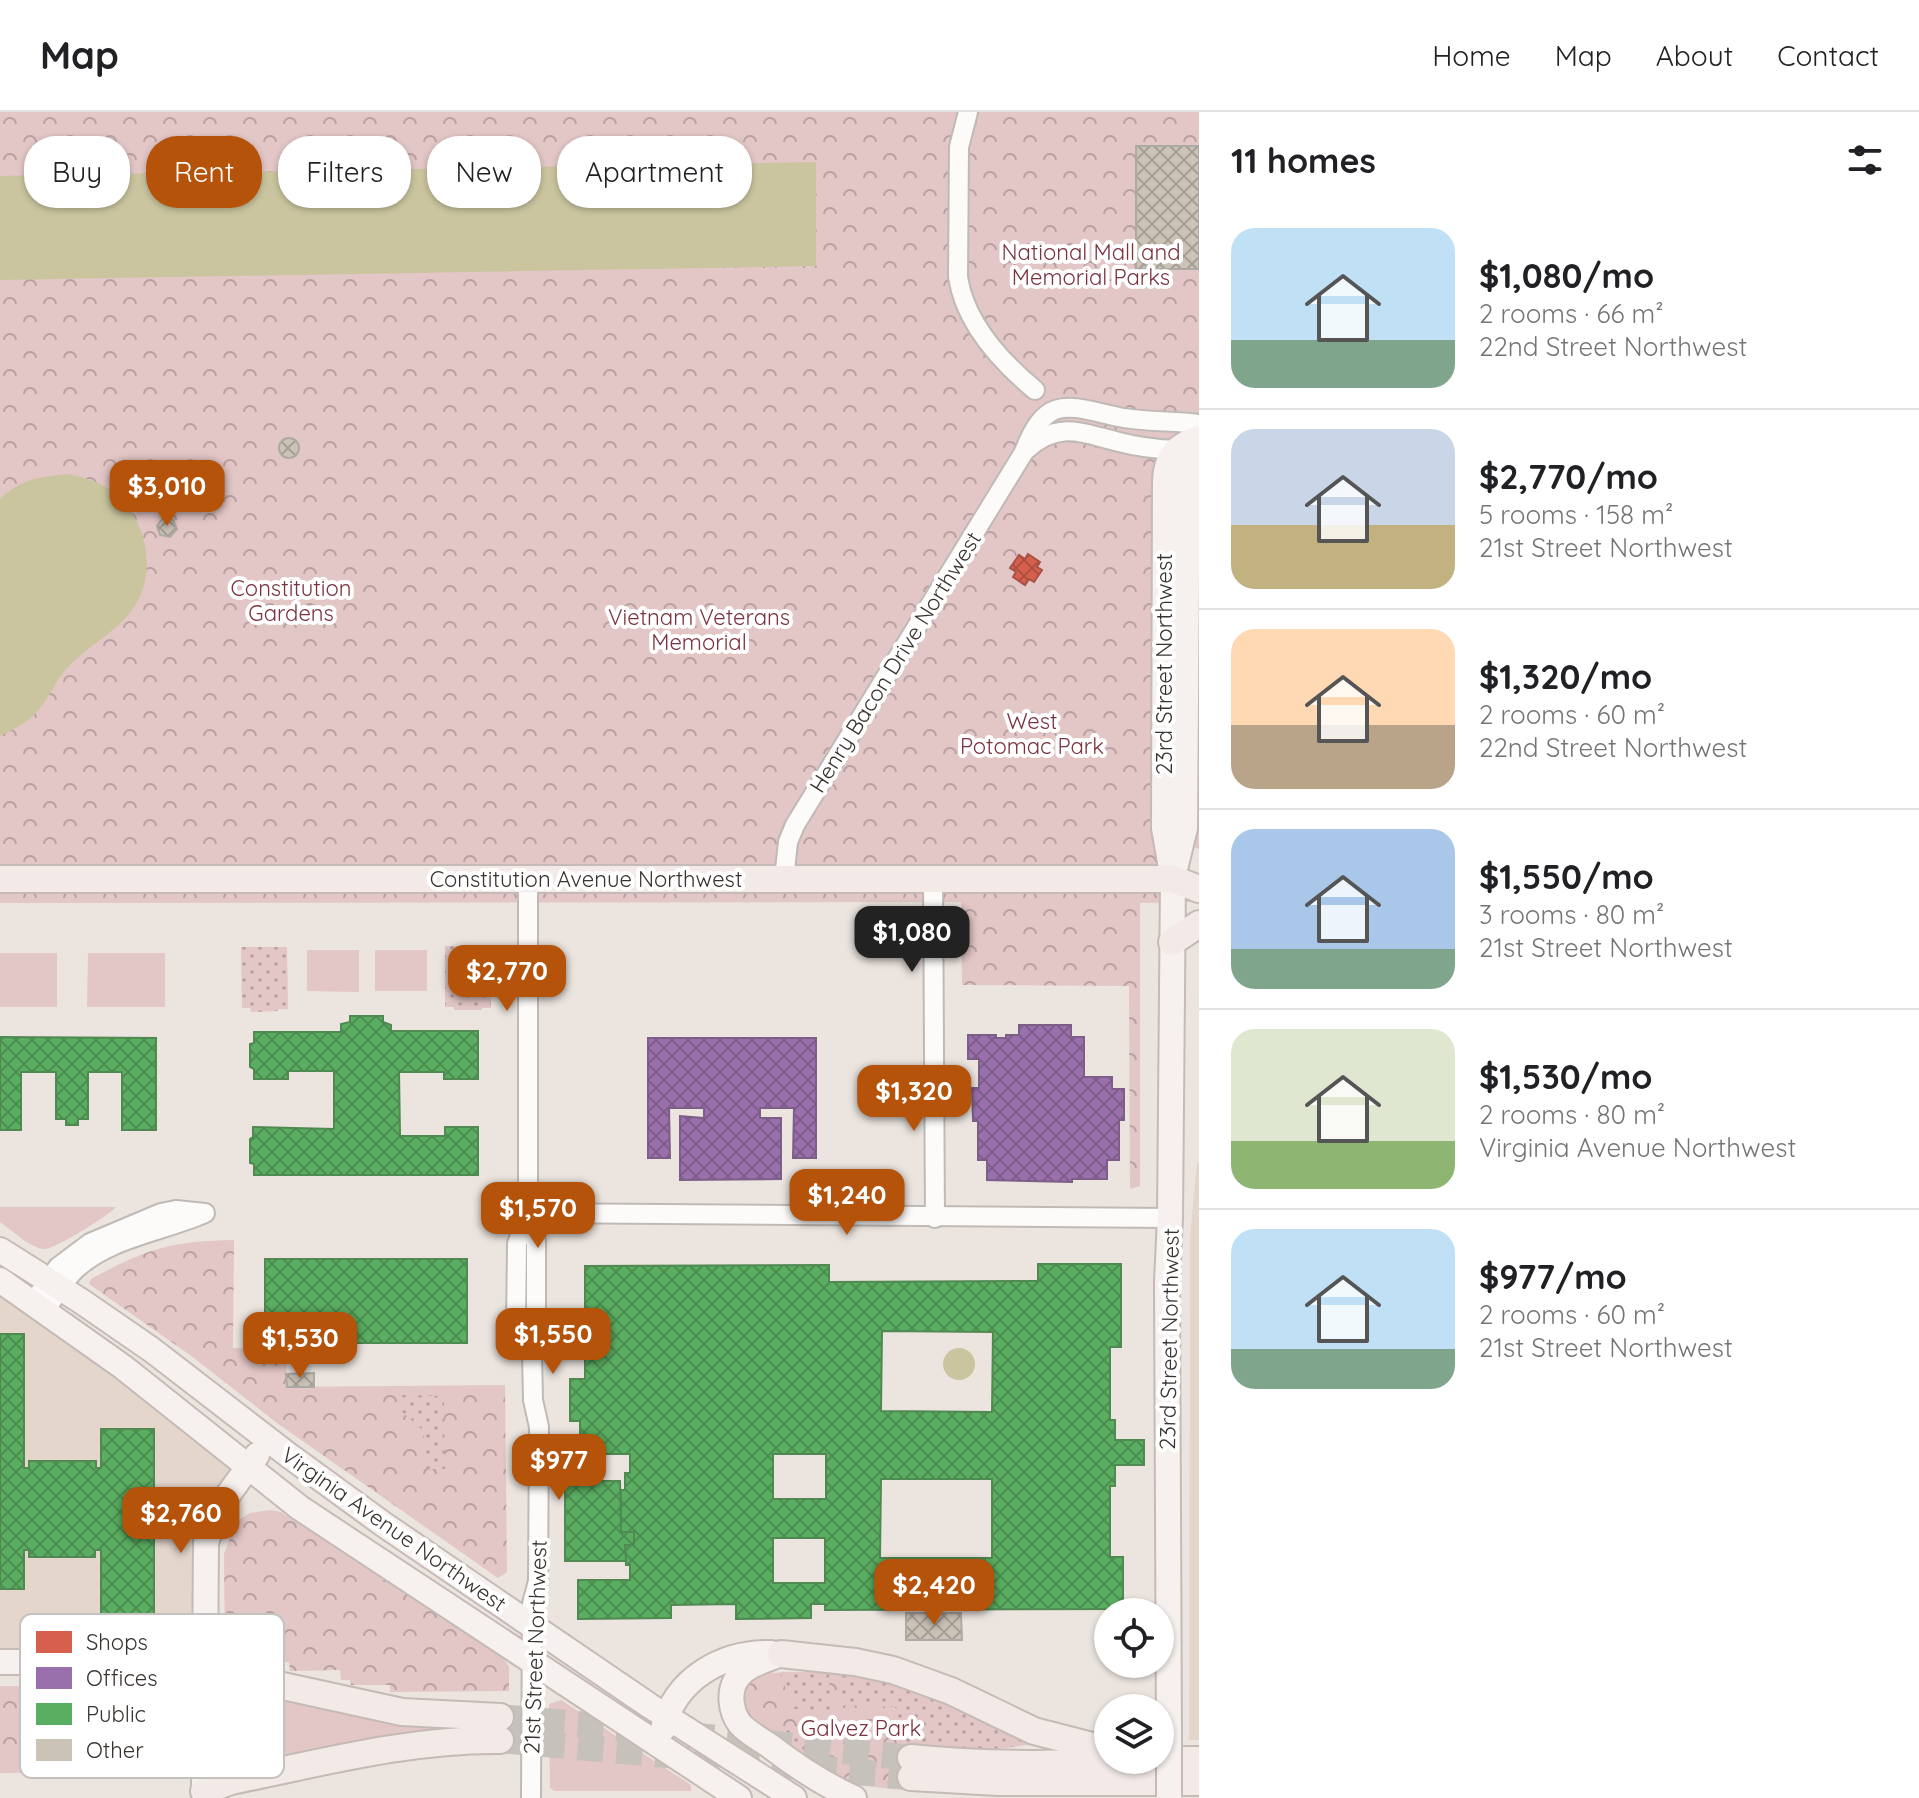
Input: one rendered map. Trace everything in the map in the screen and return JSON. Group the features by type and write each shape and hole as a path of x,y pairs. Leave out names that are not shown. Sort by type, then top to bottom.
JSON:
{"highway":[{"name":"Constitution Avenue Northwest","path":"0,879 1173,879 1199,869"},
{"name":"Constitution Avenue Northwest","path":"1173,879 1199,889"},
{"path":"1172,942 1199,924"},
{"path":"781,1654 855,1662 893,1670 951,1691 1039,1733 1094,1747"},
{"path":"284,1686 500,1729 284,1770"},
{"path":"1174,1755 1199,1760"},
{"path":"1094,1763 968,1763 911,1767 986,1781 1199,1782"},
{"path":"202,1796 231,1781 246,1778"}],"main road":[{"name":"23rd Street Northwest","path":"1163,1694 1173,879 1185,828 1190,438"},
{"name":"Virginia Avenue Northwest","path":"0,1250 181,1371 269,1441 532,1626 794,1798"},
{"name":"Virginia Avenue Northwest","path":"0,1280 123,1367 300,1508 739,1798"},
{"path":"205,1614 206,1543 217,1510 269,1441"},
{"path":"660,1744 667,1716 688,1684 712,1665 738,1655 781,1654"},
{"path":"781,1654 751,1666 739,1676 733,1690 735,1714 743,1726 803,1771 828,1787 854,1798"},
{"name":"23rd Street Northwest","path":"1165,1774 1169,1797"}],"street":[{"path":"968,112 959,147 958,277 961,293 968,311 1000,357 1035,390"},
{"name":"Henry Bacon Drive Northwest","path":"784,879 788,842 795,825 1024,452 1038,421 1065,408 1088,408 1145,421 1190,438"},
{"path":"1024,452 1043,437 1071,430 1142,447 1190,438"},
{"name":"21st Street Northwest","path":"528,879 528,1213 517,1244 516,1327 532,1353 533,1400 539,1427 538,1581 532,1604 531,1798"},
{"path":"933,879 935,1218"},
{"path":"39,1307 54,1285 100,1254 146,1233 205,1213 176,1210 125,1226 82,1248 58,1267 54,1285"},
{"path":"528,1213 1170,1218"}],"shaded area":[{"path":"816,162 816,266 0,280 0,176 24,176 24,208 130,208 130,174 146,173 146,208 262,208 262,172 278,171 278,208 411,208 411,169 427,169 427,208 541,208 541,167 557,166 557,208 752,208 752,163"},
{"path":"69,474 104,486 130,510 144,542 146,577 141,594 125,618 68,667 32,717 0,736 0,499 24,483"},
{"path":"1197,1163 1199,1740 1189,1740 1190,1236"},
{"path":"0,1280 247,1468 217,1510 209,1614 20,1614 20,1663 0,1662"},
{"path":"959,1348 970,1353 975,1364 970,1375 959,1380 948,1375 943,1364 948,1353"}],"green space":[{"path":"0,112 1199,112 1199,849 1190,845 1190,902 1140,903 1140,1186 1130,1189 1129,986 962,985 961,902 0,903"},
{"path":"445,946 491,946 491,1008 454,1010 454,1007 445,1007"},
{"path":"241,947 287,947 288,1009 251,1012 250,1008 242,1008"},
{"path":"307,950 359,950 359,992 307,991"},
{"path":"375,950 427,950 427,991 375,991"},
{"path":"0,953 57,953 57,1007 0,1007"},
{"path":"88,953 165,953 165,1007 87,1007"},
{"path":"0,1207 116,1207 70,1238 44,1249 27,1242 0,1222"},
{"path":"234,1240 233,1348 286,1349 287,1387 505,1385 507,1572 498,1578 277,1423 190,1355 89,1284 91,1279 110,1269 160,1249 193,1242"},
{"path":"401,1395 444,1396 445,1469 425,1469 424,1431 401,1411"},
{"path":"281,1512 504,1659 509,1667 509,1691 390,1692 390,1685 351,1685 350,1680 341,1680 340,1670 290,1671 289,1662 284,1662 284,1614 225,1614 224,1554 236,1522 250,1513"},
{"name":"Galvez Park","path":"858,1671 946,1703 1030,1744 985,1749 911,1748 912,1791 880,1788 849,1781 831,1772 828,1778 749,1719 741,1705 741,1690 753,1676 765,1673"},
{"path":"780,1672 829,1672 830,1710 793,1709"},
{"path":"838,1672 893,1681 965,1711 1030,1744 980,1749 897,1747 897,1707 838,1705"},
{"path":"0,1686 20,1686 20,1773 0,1773"},
{"path":"284,1698 441,1726 442,1733 284,1759"},
{"path":"561,1700 691,1785 691,1791 555,1791 550,1788 549,1704"},
{"path":"790,1726 800,1729 830,1750 831,1772 828,1778 770,1735 778,1728"}],"building: Shops":[{"path":"1028,554 1040,562 1037,567 1042,570 1034,582 1029,579 1025,585 1013,577 1016,572 1010,568 1019,555 1025,559"}],"building: Offices":[{"path":"1019,1025 1071,1025 1071,1037 1084,1037 1084,1077 1112,1077 1112,1089 1124,1089 1124,1120 1119,1120 1119,1160 1107,1160 1107,1179 1072,1179 1072,1182 987,1180 987,1160 978,1160 978,1121 973,1121 972,1088 979,1088 979,1059 968,1059 968,1035 1006,1038 1006,1035 1019,1035"},
{"path":"648,1038 816,1038 816,1158 793,1158 794,1108 760,1108 760,1118 781,1118 781,1179 680,1180 680,1116 704,1118 704,1108 669,1108 670,1158 648,1158"}],"building: Public":[{"path":"350,1016 383,1016 383,1022 391,1025 391,1031 478,1031 478,1079 444,1079 444,1072 399,1072 400,1136 445,1136 445,1127 478,1127 478,1175 254,1175 254,1164 250,1163 253,1127 334,1129 334,1071 288,1071 288,1079 254,1079 254,1069 250,1067 250,1044 254,1043 254,1032 341,1032 341,1024 350,1022"},
{"path":"0,1037 156,1038 156,1130 122,1130 122,1072 88,1072 88,1119 78,1119 78,1125 66,1125 66,1119 56,1119 56,1072 21,1072 21,1130 0,1130"},
{"path":"265,1259 467,1259 467,1343 265,1343"},
{"path":"1038,1264 1121,1264 1121,1347 1110,1347 1110,1420 1115,1420 1115,1440 1144,1440 1144,1465 1115,1465 1115,1486 1110,1486 1110,1557 1123,1557 1123,1598 1094,1598 1094,1609 825,1610 825,1604 811,1604 811,1618 736,1619 736,1604 671,1605 671,1618 578,1619 578,1580 630,1580 625,1545 634,1545 634,1532 621,1532 621,1490 625,1490 625,1473 630,1473 630,1454 580,1454 580,1421 570,1421 570,1379 585,1379 585,1266 829,1265 829,1282 1038,1281","holes":["882,1331 993,1332 992,1412 881,1411","773,1454 826,1454 826,1499 773,1499","881,1479 992,1479 992,1558 880,1558","773,1538 825,1538 825,1583 773,1583"]},
{"path":"0,1334 24,1334 24,1468 29,1468 29,1461 96,1461 96,1468 101,1468 101,1429 154,1429 154,1614 101,1614 101,1550 95,1550 95,1557 29,1557 29,1550 24,1550 24,1589 0,1589"},
{"path":"565,1481 620,1481 621,1532 634,1532 634,1545 625,1545 626,1561 565,1561"}],"building: Other":[{"path":"1136,146 1199,146 1199,269 1136,269"},
{"path":"289,438 296,441 299,448 296,455 289,458 282,455 279,448 282,441"},
{"path":"163,518 173,520 177,529 170,537 160,535 157,526"},
{"path":"314,1373 314,1387 287,1387 286,1374"},
{"path":"906,1613 961,1613 962,1640 906,1640"}],"tunnel":[{"path":"500,1717 645,1730"},
{"path":"688,1735 911,1758"},
{"path":"500,1740 911,1777"}],"park label":[{"name":"National Mall and Memorial Parks","path":"1091,264"},
{"name":"Constitution Gardens","path":"291,600"},
{"name":"Vietnam Veterans Memorial","path":"699,630"},
{"name":"West Potomac Park","path":"1032,734"}]}
